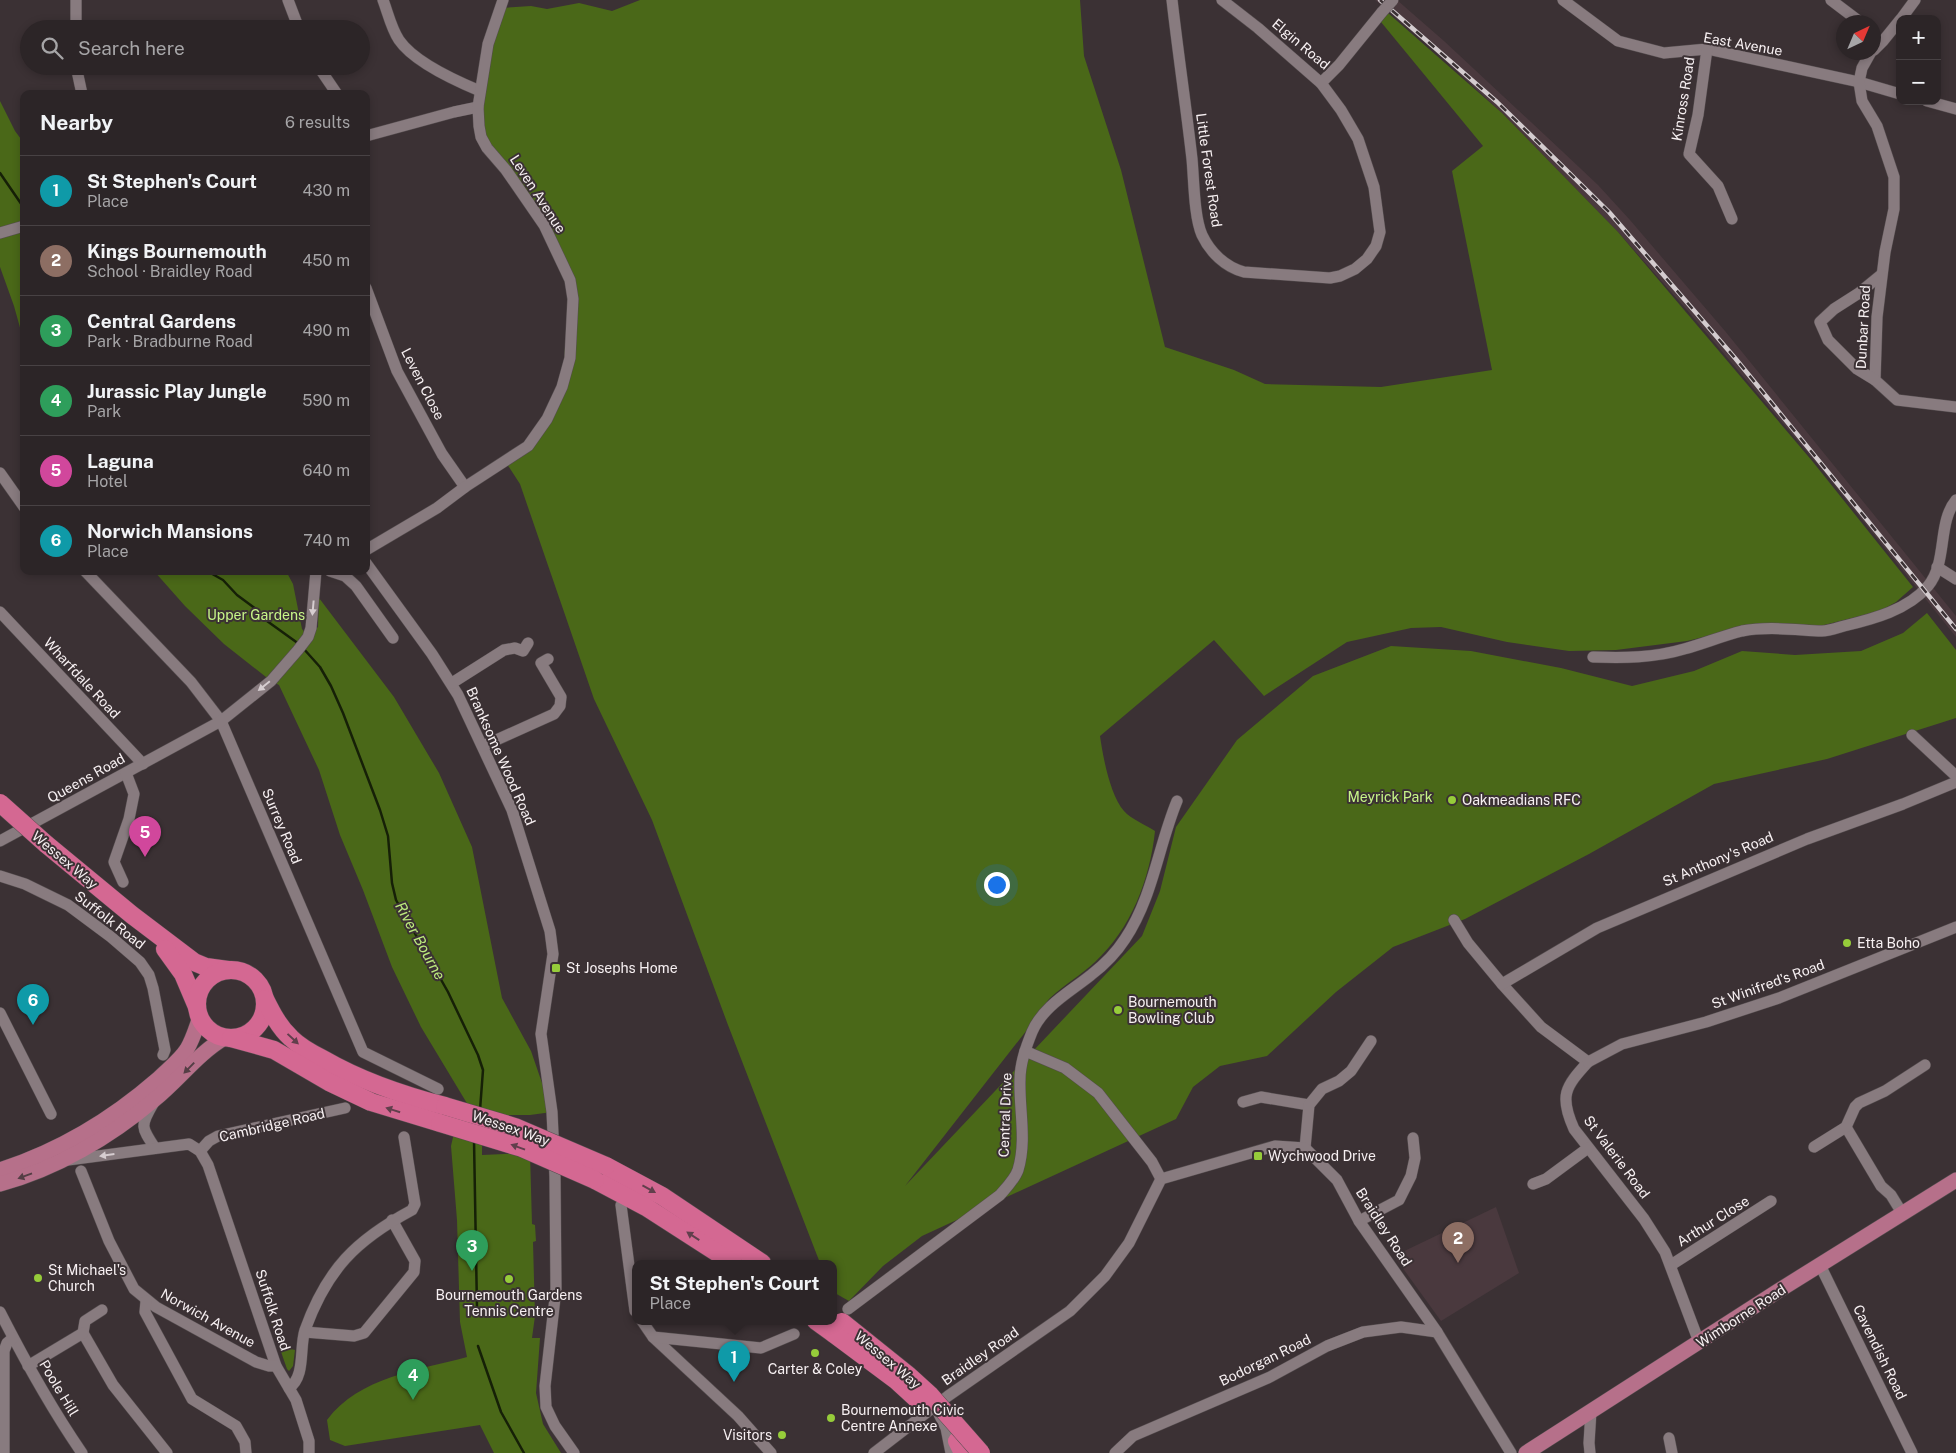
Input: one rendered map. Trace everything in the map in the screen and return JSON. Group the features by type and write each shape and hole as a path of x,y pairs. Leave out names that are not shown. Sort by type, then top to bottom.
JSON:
{"highway":[{"name":"Wessex Way","path":"0,803 46,844 132,915 194,962 206,967 228,970"},
{"name":"Wessex Way","path":"132,915 179,965 198,1013"},
{"path":"228,970 241,971 252,977 260,987 265,999 264,1012 256,1026 247,1034 228,1037 220,1036 208,1028 198,1013 198,993 203,984 214,974 228,970"},
{"name":"Wessex Way","path":"265,999 280,1026 290,1036 307,1050 332,1065 373,1084 409,1097 515,1127 606,1166 662,1196 758,1260"},
{"name":"Wessex Way","path":"228,1037 274,1050 330,1082 371,1102 522,1148 595,1180 654,1212 728,1260"},
{"name":"Wessex Way","path":"839,1320 903,1387 936,1418 959,1450"},
{"name":"Wessex Way","path":"839,1320 893,1362 930,1395 981,1453"}],"main road":[{"path":"0,1170 21,1163 76,1138 119,1111 170,1068 187,1050 195,1034 198,1013"},
{"path":"0,1184 26,1176 57,1162 110,1133 155,1100 203,1053 228,1037"},
{"name":"Wimborne Road","path":"1526,1453 1956,1180"}],"street":[{"path":"76,0 76,20"},
{"path":"288,0 296,20"},
{"path":"383,0 396,35 407,49 422,61 480,91"},
{"name":"Leven Avenue","path":"370,548 437,508 465,487 528,446 547,419 562,386 570,358 573,299 570,280 544,225 481,137 478,107 480,91 488,44 503,0"},
{"name":"Little Forest Road","path":"1172,0 1192,157 1198,224 1201,234 1212,251 1236,270 1296,276 1335,277 1348,273 1361,265 1372,254 1376,246 1380,232 1374,187 1358,139 1321,83"},
{"name":"Elgin Road","path":"1222,0 1258,28 1321,83 1339,65 1393,0"},
{"name":"East Avenue","path":"1563,0 1618,42 1664,52 1707,49 1858,82 1896,93"},
{"path":"1831,0 1851,15"},
{"path":"1903,15 1915,0"},
{"path":"1881,44 1896,24"},
{"name":"Kinross Road","path":"1707,49 1698,115 1689,154 1718,186 1732,219"},
{"path":"1858,82 1867,60"},
{"path":"78,75 81,90"},
{"path":"324,75 334,90"},
{"name":"Dunbar Road","path":"1858,82 1862,100 1877,126 1894,177 1894,209 1881,275 1877,317 1875,380"},
{"path":"1941,105 1956,109"},
{"path":"370,135 478,107"},
{"path":"2,232 20,227"},
{"name":"Dunbar Road","path":"1881,275 1859,293 1834,309 1820,322 1828,340 1857,369 1875,380 1897,400 1956,407"},
{"name":"Leven Close","path":"370,290 397,371 442,454 465,487"},
{"path":"0,473 20,501"},
{"path":"1594,657 1634,658 1682,650 1743,631 1792,628 1824,631 1872,620 1898,608 1923,591 1932,581 1937,567 1950,508 1956,500"},
{"path":"1937,567 1956,580"},
{"name":"Branksome Wood Road","path":"370,569 452,683 512,810 550,931 553,954 541,1034 552,1112 556,1193 556,1289 544,1386 546,1407 555,1426 574,1453"},
{"name":"Surrey Road","path":"89,575 191,682 221,721 363,1052 438,1089"},
{"name":"Queens Road","path":"0,841 221,721 270,681 301,646 312,628 316,575"},
{"path":"342,575 356,586 379,625 393,638"},
{"name":"Wharfdale Road","path":"0,612 143,764"},
{"path":"452,683 504,650 515,648 526,650"},
{"path":"483,746 554,714 560,706 562,698 542,663 548,658"},
{"name":"Queens Road","path":"186,739 206,722 208,714 206,703"},
{"path":"1912,735 1956,776"},
{"path":"123,882 114,862 129,819 134,794 126,774"},
{"name":"St Anthony's Road","path":"1502,984 1597,928 1798,842 1903,804 1956,782"},
{"name":"Central Drive","path":"839,1320 1000,1195 1017,1172 1022,1148 1020,1078 1025,1051 1033,1030 1046,1010 1092,974 1110,958 1125,940 1139,917 1150,890 1164,836 1178,802"},
{"name":"Suffolk Road","path":"0,876 25,884 68,905 111,937 140,962 153,988 165,1050 163,1055"},
{"path":"1454,920 1468,943 1502,984 1542,1027 1588,1062"},
{"name":"St Winifred's Road","path":"1588,1062 1622,1044 1706,1022 1779,998 1956,927"},
{"path":"0,1014 51,1114"},
{"path":"1025,1051 1065,1068 1098,1093 1152,1162 1161,1179 1275,1146 1305,1148 1309,1105 1322,1089 1339,1081 1351,1071 1371,1042"},
{"name":"St Valerie Road","path":"1588,1062 1569,1084 1566,1096 1569,1117 1574,1129 1644,1218 1665,1252 1699,1342"},
{"path":"1814,1147 1846,1127 1855,1107 1859,1103 1885,1091 1925,1065"},
{"path":"1243,1102 1261,1097 1309,1105"},
{"path":"155,1100 143,1121 142,1128 155,1148"},
{"name":"Cambridge Road","path":"200,1151 209,1141 218,1136 345,1108"},
{"path":"1846,1127 1881,1186 1891,1196 1902,1213"},
{"path":"1359,1222 1399,1200 1411,1176 1415,1158 1413,1138"},
{"path":"289,1388 298,1377 305,1332 319,1297 343,1261 360,1243 392,1220 412,1210 415,1204 406,1140"},
{"path":"57,1162 189,1144 200,1151"},
{"name":"Braidley Road","path":"1305,1148 1337,1180 1359,1222 1437,1332 1511,1453"},
{"path":"1533,1184 1546,1179 1588,1148"},
{"name":"Suffolk Road","path":"200,1151 208,1165 276,1366"},
{"name":"Norwich Avenue","path":"81,1171 109,1242 134,1289 146,1301 256,1362 276,1366"},
{"name":"Braidley Road","path":"874,1453 933,1407 1070,1311 1105,1276 1129,1243 1161,1179"},
{"name":"Arthur Close","path":"1670,1265 1771,1201"},
{"path":"621,1205 632,1288"},
{"path":"305,1332 354,1336 364,1333 414,1272 415,1261 392,1220"},
{"name":"Cavendish Road","path":"1820,1265 1912,1453"},
{"path":"146,1301 144,1312 192,1400 233,1423 240,1431 245,1442 246,1453"},
{"path":"102,1310 84,1321 83,1333 112,1386 167,1453"},
{"name":"Poole Hill","path":"0,1312 28,1366 82,1453"},
{"path":"644,1325 652,1337 738,1416 771,1453"},
{"name":"Bodorgan Road","path":"1116,1453 1134,1436 1270,1377 1327,1346 1363,1332 1401,1327 1437,1332"},
{"path":"28,1366 83,1333"},
{"path":"652,1337 761,1348 787,1335"},
{"path":"4,1453 4,1351 7,1343 13,1338"},
{"path":"276,1366 296,1400 309,1447"},
{"path":"933,1407 942,1418 959,1450"},
{"path":"1590,1453 1591,1411"},
{"path":"1669,1438 1672,1453"}],"shaded area":[{"path":"1375,0 1397,0 1444,41 1598,185 1630,220 1725,331 1956,616 1956,637 1824,472 1687,310 1618,232 1502,113 1438,54"},
{"path":"1496,1207 1519,1273 1441,1321 1394,1256"}],"green space":[{"name":"Meyrick Park","path":"640,0 1080,0 1084,56 1121,170 1165,347 1234,370 1265,384 1381,387 1492,370 1452,171 1483,146 1381,22 1388,13 1502,113 1618,232 1813,462 1913,587 1896,602 1880,611 1824,625 1749,626 1687,641 1616,650 1569,651 1507,642 1441,627 1411,628 1347,642 1264,696 1214,640 1100,736 1108,775 1119,804 1131,817 1155,831 1149,867 1137,902 1128,919 1108,949 1048,1000 1037,1017 905,1186 1142,936 1160,891 1176,827 1237,740 1313,676 1391,646 1471,651 1561,668 1632,686 1694,671 1742,651 1795,655 1861,651 1903,633 1927,613 1956,650 1956,718 1827,759 1714,784 1589,854 1465,919 1393,947 1336,992 1267,1056 1220,1066 1193,1087 1176,1119 922,1236 883,1266 849,1301 837,1294 837,1260 819,1260 728,1025 652,820 594,699 520,484 505,461 528,446 562,387 570,280 479,126 480,91 501,8 531,6 547,9 579,3 612,11"},
{"path":"0,101 20,138 20,328 0,267"},
{"name":"Upper Gardens","path":"158,575 288,575 293,584 302,629 308,636 318,627 319,598 394,697 439,773 472,847 502,998 531,1051 552,1112 530,1115 501,1115 468,1105 421,1027 392,967 340,835 319,770 279,685 271,681 224,644 185,606"},
{"path":"454,1133 482,1143 482,1155 530,1153 532,1224 535,1225 536,1241 533,1242 535,1316 532,1338 540,1338 536,1393 543,1424 561,1453 494,1453 480,1425 345,1446 330,1440 327,1420 340,1405 356,1394 391,1377 467,1357 460,1322 457,1220 451,1146"},
{"path":"273,1321 286,1342 285,1348 295,1350 293,1366 289,1371 271,1323"}],"waterway":[{"name":"River Bourne","path":"0,173 20,202"},
{"name":"River Bourne","path":"214,575 223,580 267,621 299,644"},
{"name":"River Bourne","path":"303,648 320,667 331,686 380,810 388,836 392,883 396,900 448,992 478,1055 483,1070 480,1110"},
{"name":"River Bourne","path":"474,1140 477,1309"},
{"name":"River Bourne","path":"478,1346 501,1412 524,1453"}],"railway":[{"path":"1380,0 1497,102 1609,212 1735,358 1956,629"}],"place":[{"name":"Oakmeadians RFC","path":"1452,800"},
{"name":"Laguna","path":"145,857"},
{"name":"Etta Boho","path":"1847,943"},
{"name":"St Josephs Home","path":"556,968"},
{"name":"Bournemouth Bowling Club","path":"1118,1010"},
{"name":"Norwich Mansions","path":"33,1025"},
{"name":"Wychwood Drive","path":"1258,1156"},
{"name":"Kings Bournemouth","path":"1458,1263"},
{"name":"Central Gardens","path":"472,1271"},
{"name":"St Michael's Church","path":"38,1278"},
{"name":"Bournemouth Gardens Tennis Centre","path":"509,1279"},
{"name":"Carter & Coley","path":"815,1353"},
{"name":"St Stephen's Court","path":"734,1382"},
{"name":"Jurassic Play Jungle","path":"413,1400"},
{"name":"Bournemouth Civic Centre Annexe","path":"831,1418"},
{"name":"Visitors","path":"782,1435"}]}
